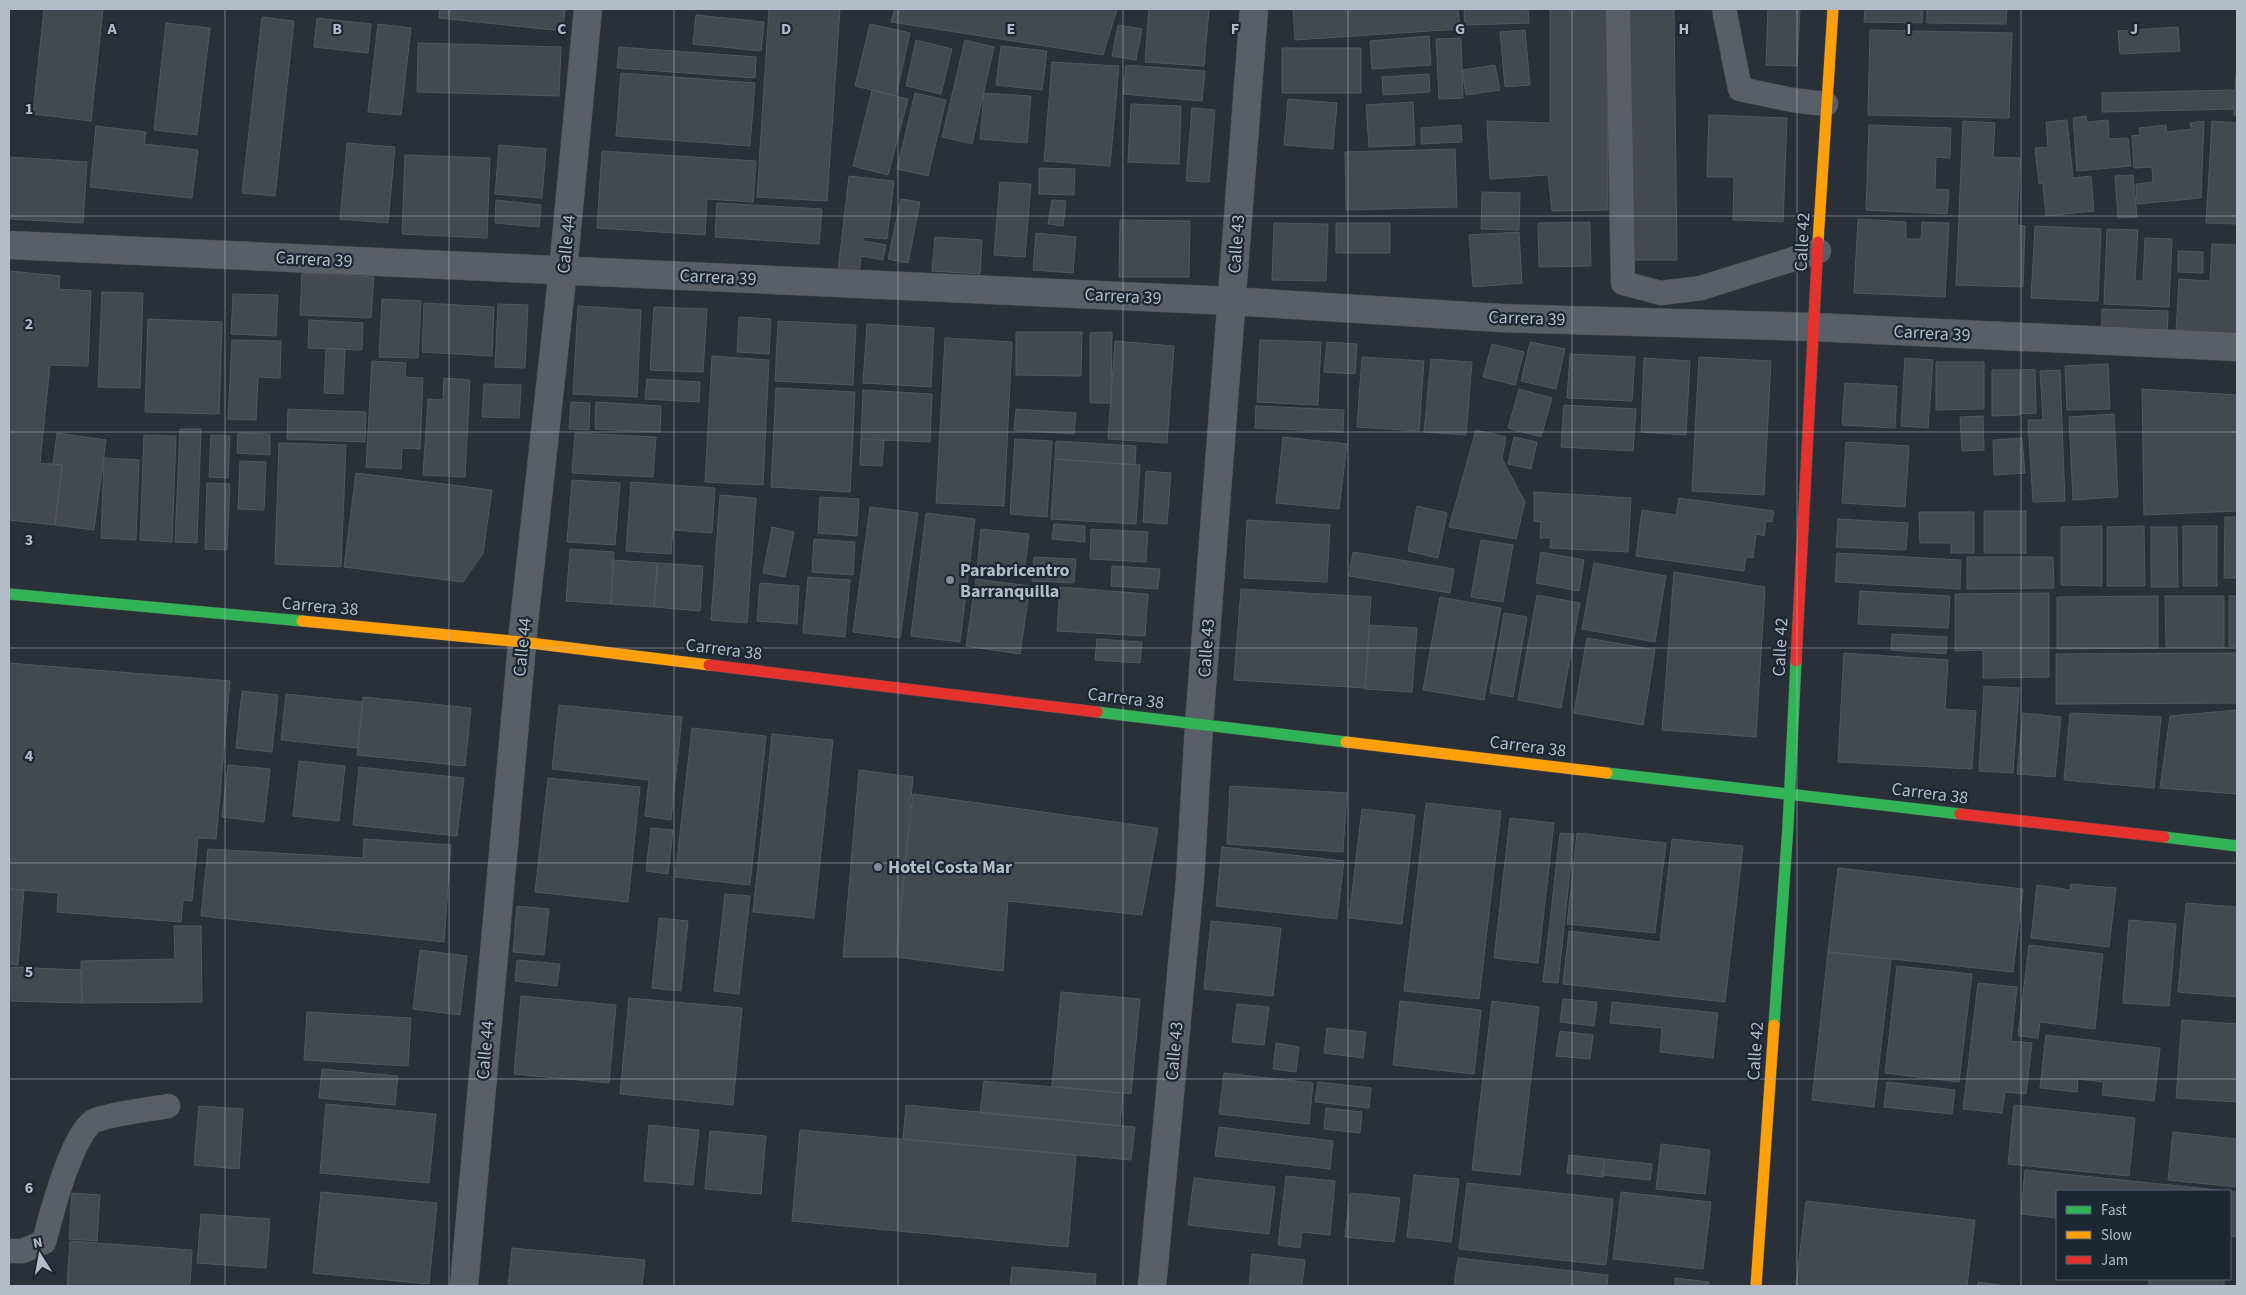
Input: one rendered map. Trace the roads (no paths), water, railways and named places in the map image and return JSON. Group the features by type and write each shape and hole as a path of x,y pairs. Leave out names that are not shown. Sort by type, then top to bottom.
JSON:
{"main road":[{"name":"Calle 42","path":"1756,1286 1790,794 1813,327 1833,9"},
{"name":"Carrera 38","path":"9,594 522,642 1200,725 2237,846"}],"street":[{"name":"Calle 44","path":"464,1286 522,642 563,270 588,9"},
{"name":"Calle 43","path":"1152,1286 1190,880 1231,301 1254,9"},
{"name":"Carrera 39","path":"9,245 1231,301 1501,318 1813,327 2237,347"}],"lane":[{"path":"1618,9 1623,283 1661,293 1701,288 1819,251"},
{"path":"1724,9 1740,89 1792,100 1826,104"},
{"path":"9,1251 23,1251 44,1242 61,1182 82,1133 94,1120 168,1106"}],"place":[{"name":"Parabricentro Barranquilla","path":"950,580"},
{"name":"Hotel Costa Mar","path":"878,867"}]}
